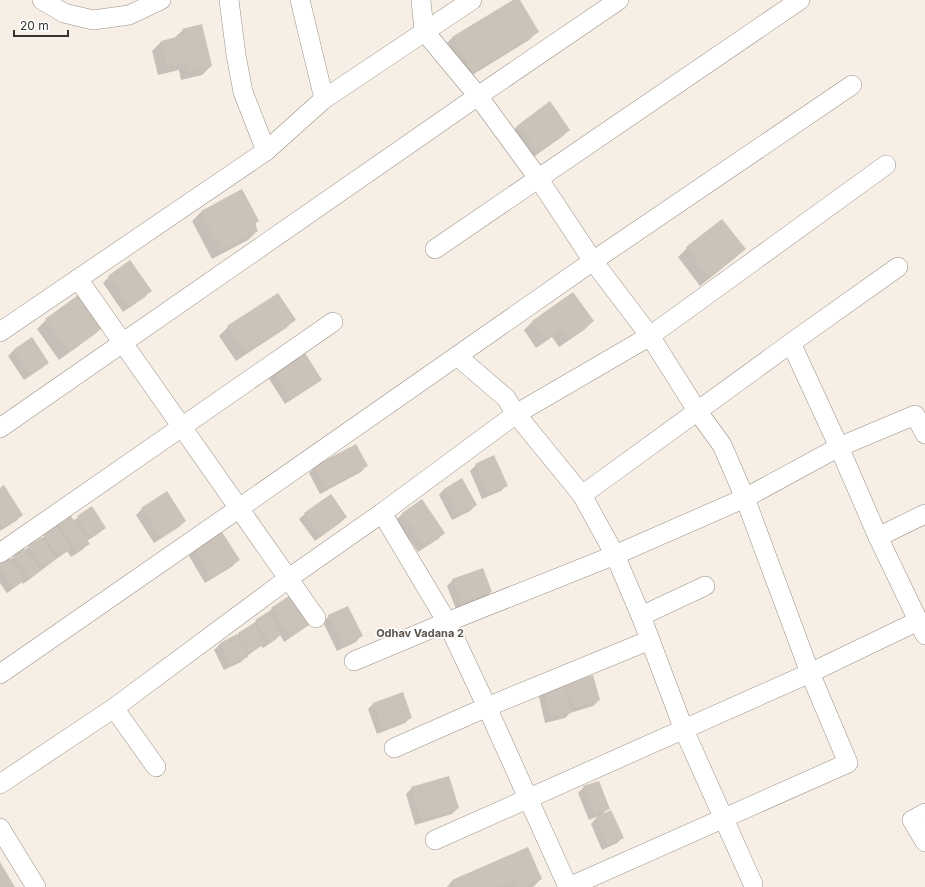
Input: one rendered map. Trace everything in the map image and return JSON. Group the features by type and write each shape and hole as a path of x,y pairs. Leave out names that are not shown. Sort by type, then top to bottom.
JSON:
{"street":[{"path":"42,0 64,13 93,20 129,15 160,0"},
{"path":"229,0 236,55 243,92 266,151"},
{"path":"300,0 324,99"},
{"path":"382,513 447,622 488,707 528,799 569,887 848,763 810,673 744,498 722,445 698,412 650,336 593,261 538,178 478,96 424,31 421,0"},
{"path":"0,332 266,151 324,99 472,0"},
{"path":"0,428 478,96 619,0"},
{"path":"435,249 800,0"},
{"path":"0,674 593,261 852,85"},
{"path":"0,784 114,708 289,578 382,513 516,414 650,336 886,165"},
{"path":"582,495 898,267"},
{"path":"78,279 238,509 289,578 316,618"},
{"path":"0,553 333,322"},
{"path":"435,840 810,673 922,628 878,537 839,447 791,343"},
{"path":"457,356 506,398 516,414 582,495 615,555 642,616 684,730 753,884"},
{"path":"354,661 615,555 744,498 839,447 915,415 925,434"},
{"path":"878,537 925,514"},
{"path":"642,616 705,586"},
{"path":"394,748 488,707 650,640"},
{"path":"114,708 156,767"},
{"path":"925,813 912,820 925,842"},
{"path":"0,828 36,887"}],"building":[{"path":"513,0 520,0 539,32 473,72 452,37"},
{"path":"202,24 212,66 190,71 188,62 167,67 161,41 184,35 182,29"},
{"path":"550,101 570,130 538,153 518,125"},
{"path":"242,189 259,221 255,223 258,231 221,250 201,211"},
{"path":"722,219 746,249 709,278 686,247"},
{"path":"130,260 152,291 130,307 108,276"},
{"path":"573,292 594,321 569,339 561,329 546,340 532,321"},
{"path":"81,293 105,326 69,352 45,319"},
{"path":"278,293 296,320 245,353 227,326"},
{"path":"32,337 49,363 30,375 13,350"},
{"path":"305,353 322,380 291,399 274,372"},
{"path":"356,444 368,466 326,489 314,466"},
{"path":"494,455 508,486 488,494 475,464"},
{"path":"462,478 477,505 458,515 444,489"},
{"path":"4,485 23,515 3,528 0,523 0,488"},
{"path":"167,491 186,521 161,538 141,508"},
{"path":"331,494 347,517 321,536 304,513"},
{"path":"422,499 445,533 425,547 402,513"},
{"path":"92,506 106,528 90,538 77,516"},
{"path":"69,513 90,544 77,552 56,521"},
{"path":"56,526 71,549 59,557 43,535"},
{"path":"222,532 240,560 212,578 194,549"},
{"path":"42,537 56,559 42,568 28,545"},
{"path":"24,548 41,570 30,579 13,556"},
{"path":"9,557 25,580 13,588 0,569 0,563"},
{"path":"483,568 492,592 462,604 452,579"},
{"path":"295,592 315,621 291,637 271,608"},
{"path":"348,606 363,636 343,646 328,615"},
{"path":"268,612 282,634 269,643 255,620"},
{"path":"254,623 266,643 249,653 238,633"},
{"path":"237,634 248,657 230,665 220,643"},
{"path":"593,675 600,700 574,708 566,683"},
{"path":"565,684 572,712 551,717 544,690"},
{"path":"403,692 412,718 383,729 373,703"},
{"path":"449,776 459,808 421,820 411,787"},
{"path":"599,781 610,809 595,815 583,786"},
{"path":"611,810 624,838 608,845 596,817"},
{"path":"528,847 542,879 524,887 517,887 514,880 498,887 455,887 452,880"},
{"path":"0,862 15,887 0,887"}],"district":[{"name":"Odhav Vadana 2","path":"420,633"}]}
